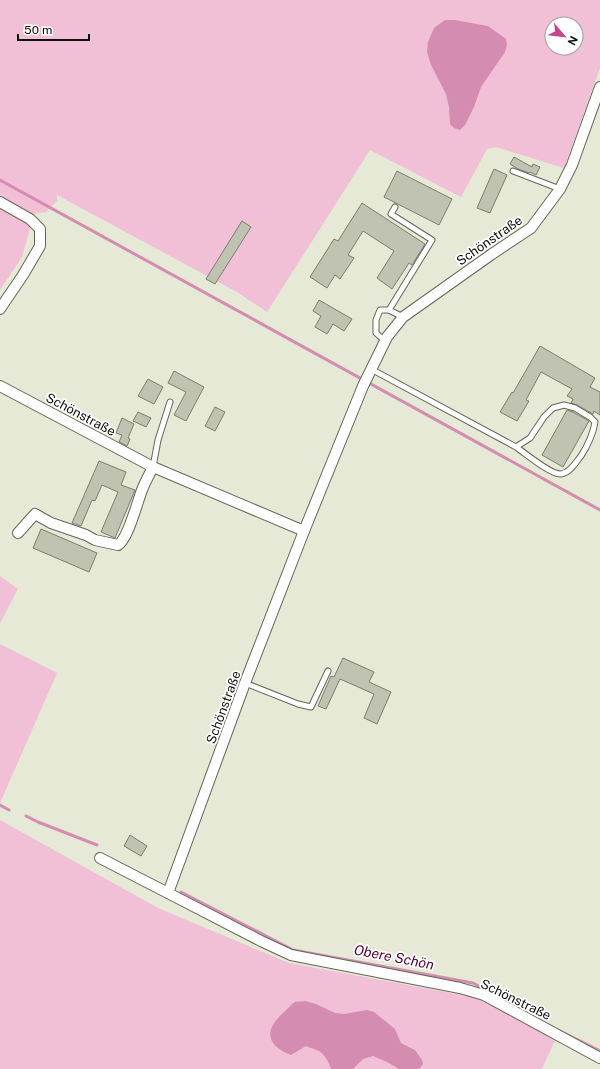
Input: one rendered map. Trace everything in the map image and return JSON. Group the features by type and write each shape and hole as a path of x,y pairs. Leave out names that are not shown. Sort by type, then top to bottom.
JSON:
{"street":[{"name":"Schönstraße","path":"168,892 245,683 304,531 363,386 385,341 403,317 485,258 531,228 560,189 572,165 600,87"},
{"path":"0,202 30,219 40,229 40,246 23,276 0,309"},
{"name":"Schönstraße","path":"0,386 153,467 304,531"},
{"path":"18,532 36,514 51,523 95,540 118,545 121,543 128,531 143,488 153,467"},
{"name":"Schönstraße","path":"100,858 260,941 291,955 460,988 484,995 600,1058"}],"lane":[{"path":"513,171 560,189"},
{"path":"389,310 432,240 391,214 395,207"},
{"path":"385,341 376,333 376,320 380,310 389,310 403,317"},
{"path":"370,372 516,447 552,472 561,474 573,466 587,446 594,431 595,422 590,417 575,408 564,405 553,408 530,438 516,447"},
{"path":"153,467 158,440 170,402"},
{"path":"245,683 298,704 311,707 328,671"}],"shaded area":[{"path":"0,0 600,0 600,68 564,168 496,147 487,149 461,197 370,150 267,312 237,292 57,195 57,201 46,212 33,214 0,195"},
{"path":"445,20 455,20 488,26 506,39 507,45 505,52 481,87 474,107 465,125 460,130 454,128 450,124 449,107 446,94 431,65 427,52 428,42 434,28"},
{"path":"0,208 31,225 22,257 0,290"},
{"path":"0,576 18,589 0,623"},
{"path":"0,644 57,673 0,803"},
{"path":"0,820 158,908 289,963 483,999 556,1038 542,1069 0,1069"},
{"path":"305,1001 316,1004 335,1013 344,1014 367,1010 374,1012 395,1029 401,1043 415,1050 423,1064 418,1069 399,1069 373,1056 363,1059 353,1069 331,1069 325,1057 319,1051 306,1046 291,1055 283,1051 272,1042 270,1037 273,1025 277,1019 294,1003"}],"building":[{"path":"514,157 532,167 533,164 540,167 536,175 518,169 510,164"},
{"path":"494,169 507,175 490,213 477,208"},
{"path":"397,171 452,199 439,225 384,197"},
{"path":"362,203 425,244 412,265 409,263 392,289 377,278 394,251 363,231 348,255 354,258 340,279 335,275 327,288 310,277 334,239 338,241"},
{"path":"242,221 251,227 215,284 206,279"},
{"path":"319,300 352,319 344,331 333,324 327,334 315,327 321,316 313,311"},
{"path":"540,346 595,378 590,387 600,392 600,415 594,411 593,414 571,403 573,399 567,396 572,389 541,372 526,400 529,401 517,421 500,412 512,392 513,393"},
{"path":"174,371 204,387 186,421 174,415 186,392 168,383"},
{"path":"148,379 163,387 154,404 138,396"},
{"path":"215,407 225,412 215,431 205,426"},
{"path":"567,410 589,421 563,467 542,455"},
{"path":"138,412 151,418 146,427 133,421"},
{"path":"122,418 134,424 128,438 130,439 127,446 119,442 122,435 116,433"},
{"path":"99,461 126,472 121,485 135,490 115,538 101,532 118,492 102,485 95,501 92,500 81,526 72,523"},
{"path":"41,529 97,553 89,572 33,548"},
{"path":"343,658 374,672 369,682 391,692 377,724 364,718 374,694 340,679 326,709 318,706 331,676 334,677"},
{"path":"130,835 147,846 141,856 124,846"}],"waterway":[{"path":"0,180 600,510"},
{"name":"Obere Schön","path":"0,805 9,810"},
{"name":"Obere Schön","path":"26,816 97,845"},
{"name":"Obere Schön","path":"181,892 293,950 473,983 490,992"},
{"name":"Obere Schön","path":"558,1030 600,1051"}]}
